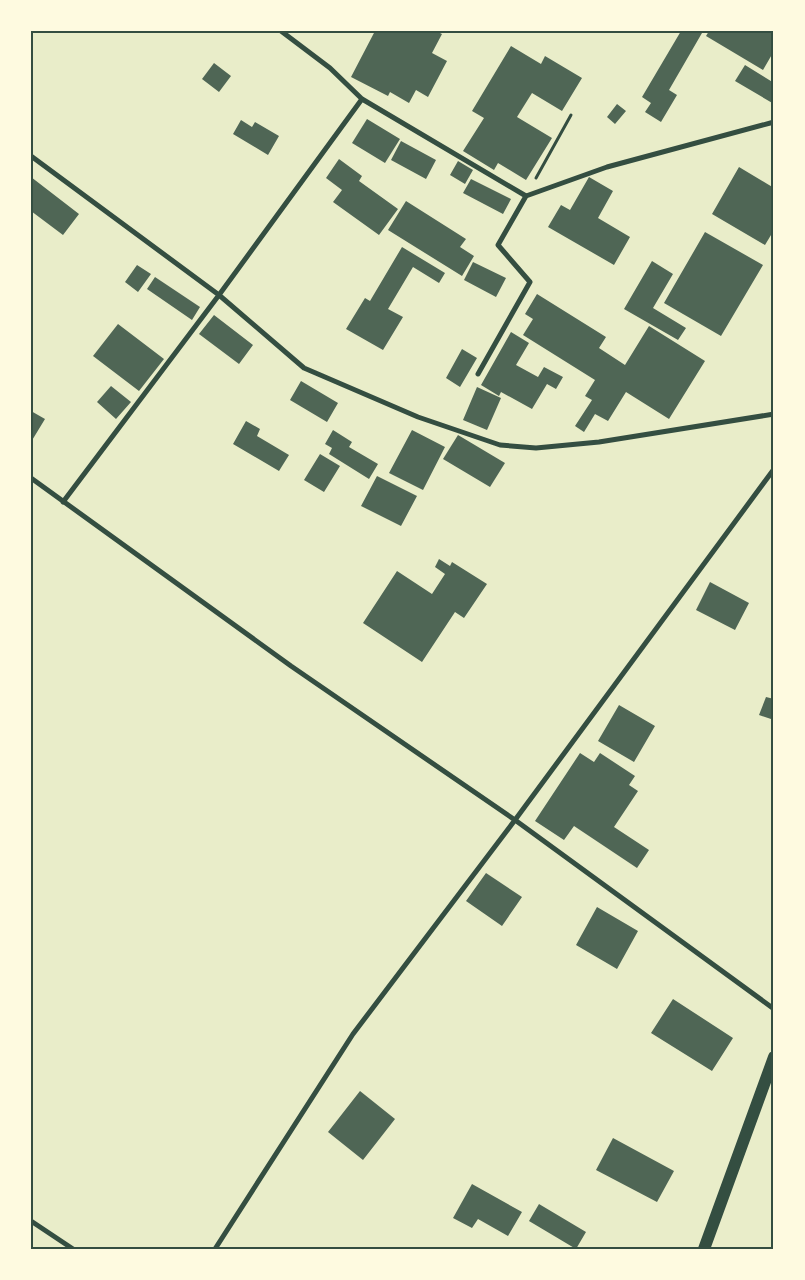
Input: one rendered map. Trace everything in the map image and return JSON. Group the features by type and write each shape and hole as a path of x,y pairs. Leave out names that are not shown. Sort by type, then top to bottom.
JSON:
{"main road":[{"path":"704,1249 774,1057"}],"street":[{"path":"281,31 330,68 362,99 526,196"},
{"path":"63,502 219,295 362,99"},
{"path":"478,374 530,282 498,245 526,196 606,167 774,122"},
{"path":"31,156 219,295 304,368 418,417 500,445 536,448 599,442 774,414"},
{"path":"216,1249 353,1034 515,820 774,469"},
{"path":"31,478 291,666 515,820 774,1009"},
{"path":"31,1221 73,1249"}],"path":[{"path":"526,196 571,115"}],"building":[{"path":"375,31 436,31 442,34 432,53 447,61 428,97 416,90 409,103 390,92 388,96 351,77"},
{"path":"681,31 699,31 702,33 669,90 677,95 661,122 645,112 651,103 642,97"},
{"path":"709,31 769,31 774,34 774,51 763,70 706,36"},
{"path":"511,46 541,64 545,56 582,78 562,111 532,93 517,117 552,138 526,180 498,163 494,170 463,151 484,118 472,111"},
{"path":"214,63 231,76 219,92 202,79"},
{"path":"745,65 774,83 774,104 735,81"},
{"path":"617,104 626,111 615,124 607,117"},
{"path":"367,119 400,139 385,163 352,143"},
{"path":"241,120 252,127 255,122 279,136 268,155 233,134"},
{"path":"401,141 436,160 426,179 391,160"},
{"path":"339,159 362,176 359,181 398,209 379,235 333,202 342,190 326,178"},
{"path":"458,161 473,170 465,184 450,175"},
{"path":"739,167 774,188 774,230 765,245 712,214"},
{"path":"31,177 79,214 63,235 31,211"},
{"path":"589,177 613,191 598,218 630,237 614,265 548,227 561,205 570,210"},
{"path":"471,179 511,199 503,214 463,193"},
{"path":"406,201 466,239 460,247 474,256 462,276 388,230"},
{"path":"705,232 763,265 721,336 664,303"},
{"path":"402,247 445,273 439,283 413,267 388,309 403,317 383,350 346,329 365,298 370,301"},
{"path":"652,261 673,274 653,308 686,328 678,340 624,309"},
{"path":"473,262 506,278 496,297 464,280"},
{"path":"137,265 151,274 138,292 125,282"},
{"path":"155,277 200,307 192,320 147,289"},
{"path":"537,294 606,337 599,348 625,365 649,326 705,361 669,419 626,392 608,421 595,414 584,432 575,426 592,400 585,396 595,380 523,335 533,319 525,314"},
{"path":"214,315 253,345 239,364 199,334"},
{"path":"118,324 164,359 139,391 93,356"},
{"path":"511,332 529,343 516,365 538,377 544,367 563,377 556,389 547,384 532,409 501,392 499,396 481,385"},
{"path":"462,349 477,358 460,387 446,378"},
{"path":"301,381 338,403 327,422 290,400"},
{"path":"111,386 131,402 116,419 97,402"},
{"path":"477,387 501,398 487,430 463,420"},
{"path":"31,411 45,419 31,442"},
{"path":"246,421 260,429 257,436 289,455 279,471 233,444"},
{"path":"333,430 352,442 349,447 378,464 369,479 329,454 332,448 325,444"},
{"path":"412,430 445,447 423,490 389,473"},
{"path":"458,435 505,463 490,487 443,459"},
{"path":"320,454 340,466 324,492 304,480"},
{"path":"377,476 417,496 401,526 361,506"},
{"path":"439,559 450,566 452,562 487,584 464,618 455,612 422,662 363,623 397,571 432,594 445,574 435,567"},
{"path":"710,582 749,603 735,630 696,610"},
{"path":"766,697 774,699 774,720 759,715"},
{"path":"619,705 655,726 634,762 598,741"},
{"path":"580,753 594,762 600,753 635,776 629,785 638,791 614,827 649,850 637,868 574,826 564,840 535,821"},
{"path":"486,873 522,897 502,926 466,901"},
{"path":"597,907 638,931 617,969 576,945"},
{"path":"673,999 733,1038 712,1071 651,1033"},
{"path":"360,1091 395,1119 363,1160 328,1132"},
{"path":"613,1138 674,1171 657,1202 596,1170"},
{"path":"472,1184 522,1212 508,1236 478,1219 472,1228 453,1218"},
{"path":"539,1204 586,1232 576,1249 529,1221"}]}
